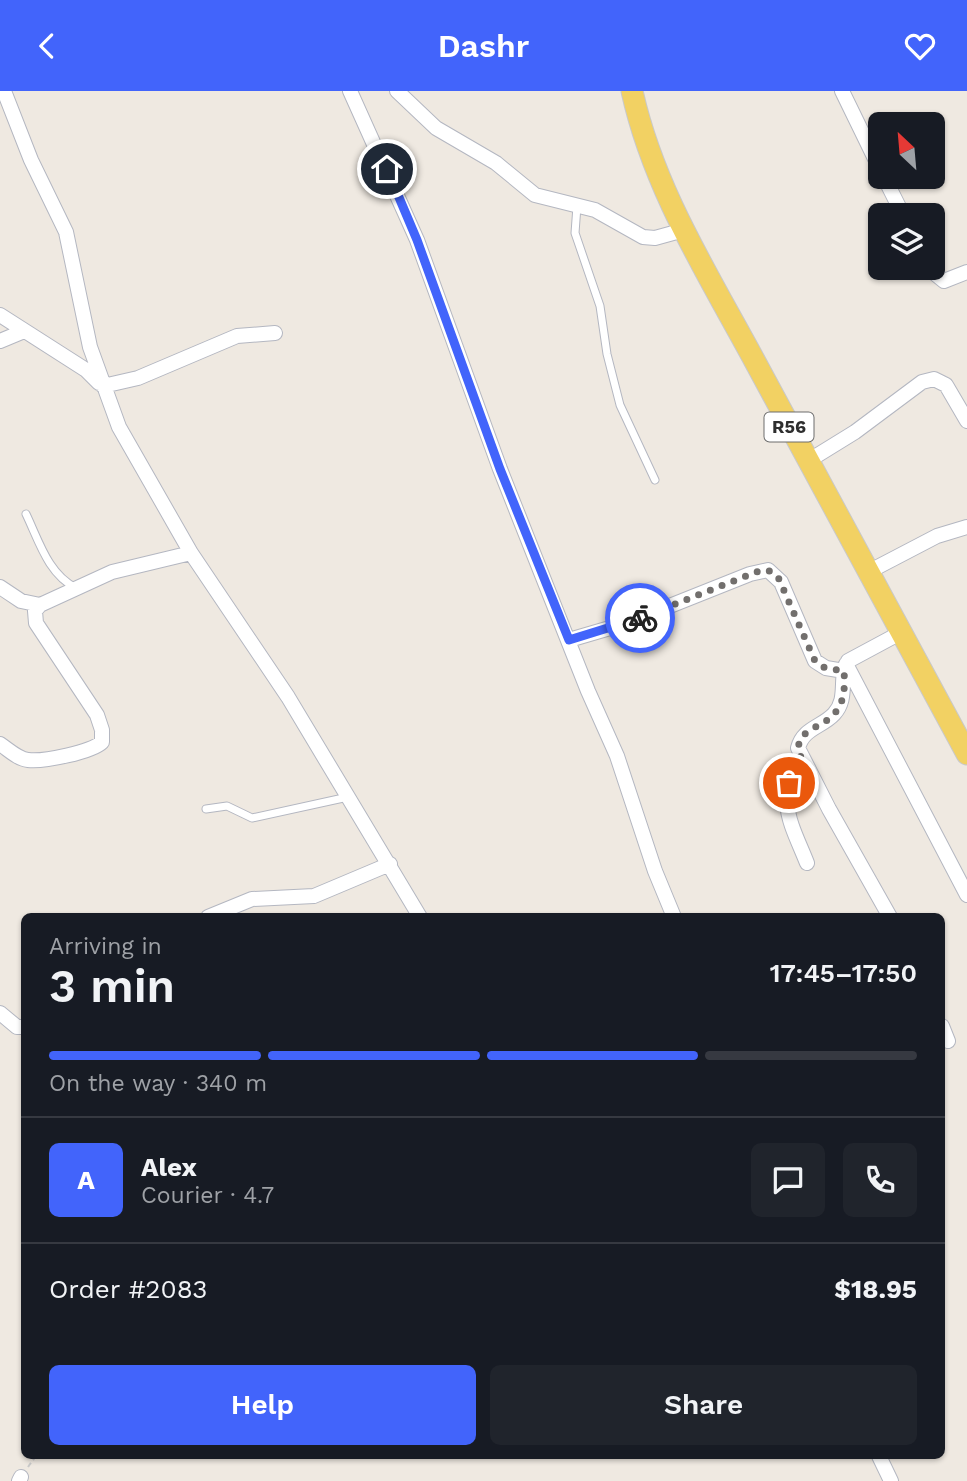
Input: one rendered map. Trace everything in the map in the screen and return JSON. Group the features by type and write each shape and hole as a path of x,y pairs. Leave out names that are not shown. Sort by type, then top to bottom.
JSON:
{"main road":[{"name":"R56","path":"634,92 653,163 684,230 967,754"}],"street":[{"path":"4,91 31,160 66,232 90,347 119,426 191,553 248,636 418,913"},
{"path":"350,91 417,240 500,469 617,756 655,871 672,913"},
{"path":"397,91 436,128 496,163 535,195 605,215 643,237 655,238 684,230"},
{"path":"842,91 868,144"},
{"path":"943,280 967,272"},
{"path":"0,315 86,370 103,386"},
{"path":"0,341 24,331"},
{"path":"103,386 138,378 237,336 275,333"},
{"path":"808,461 855,432 904,393 928,379 941,381 946,385 967,421"},
{"path":"867,572 937,536 967,527"},
{"path":"0,744 20,758 36,761 87,751 102,742 102,730 97,715 36,623 35,611 40,605 112,572 191,553"},
{"path":"569,640 627,623 750,574 768,570 781,582 815,661 825,668 845,668 859,654 902,632"},
{"path":"0,587 20,601 40,605"},
{"path":"845,668 845,688 838,708 807,732 799,742 799,753 888,913"},
{"path":"845,668 967,895"},
{"path":"803,762 793,774 786,794 788,813 807,863"},
{"path":"240,910 266,897 314,896 390,865"},
{"path":"0,1013 17,1027 21,1027"},
{"path":"945,1034 948,1041"},
{"path":"880,1459 891,1481"}],"lane":[{"path":"577,206 575,233 600,306 607,354 620,405 656,480"},
{"path":"26,514 52,569 77,589"},
{"path":"206,809 227,806 252,818 349,797"}],"way so far":[{"path":"640,618 759,571 768,570 778,577 815,661 825,668 844,671 845,688 834,714 807,732 799,742 799,753 803,762 789,783"}],"route":[{"path":"387,169 417,240 500,469 569,640 640,618"}]}
